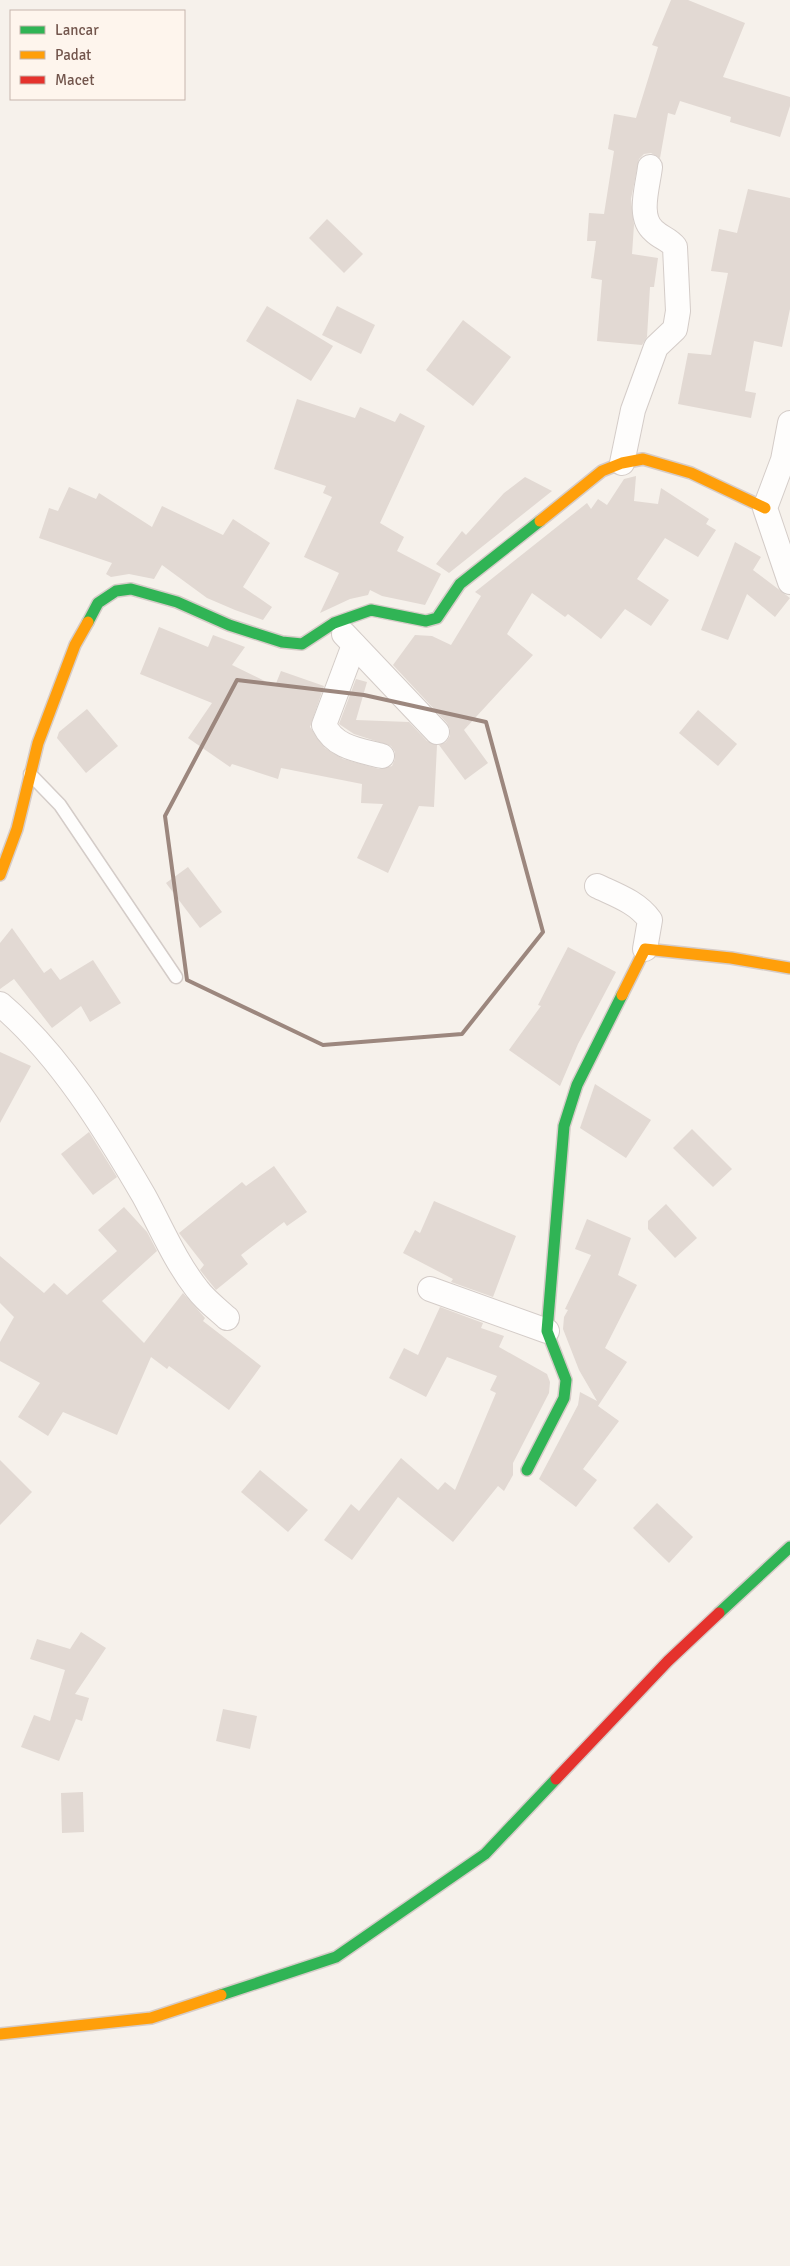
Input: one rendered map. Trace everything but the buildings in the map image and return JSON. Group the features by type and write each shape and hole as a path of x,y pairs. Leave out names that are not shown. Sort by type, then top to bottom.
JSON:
{"street":[{"path":"622,463 633,410 656,347 675,329 678,311 675,247 669,239 655,232 647,224 645,208 650,167"},
{"path":"790,423 783,460 765,508 790,582"},
{"path":"0,875 17,829 38,743 75,645 98,603 116,591 131,590 177,602 229,625 282,642 302,644 334,623 370,610 426,621 437,618 460,584 602,471 622,463 643,459 691,473 765,508"},
{"path":"334,623 437,732"},
{"path":"354,644 324,725 329,736 342,745 382,756"},
{"path":"526,1470 564,1398 566,1380 547,1332 564,1126 577,1085 645,949 650,920 644,912 633,904 597,886"},
{"path":"645,949 731,958 790,968"},
{"path":"0,1004 38,1041 84,1101 143,1196 181,1266 197,1290 227,1318"},
{"path":"430,1290 547,1332"},
{"path":"0,2034 151,2018 336,1957 486,1854 668,1661 790,1547"}],"lane":[{"path":"30,774 60,805 176,977"}],"highlighted area":[{"path":"237,680 364,695 486,722 543,932 462,1034 323,1045 187,980 165,816"}],"traffic: fast":[{"path":"88,622 98,603 116,591 131,589 177,602 229,625 282,642 302,644 334,623 371,610 426,621 437,618 460,584 540,521"},
{"path":"527,1470 564,1398 566,1380 547,1331 564,1126 577,1085 622,995"},
{"path":"719,1613 790,1547"},
{"path":"221,1995 336,1957 485,1854 556,1779"}],"traffic: slow":[{"path":"540,521 602,471 622,463 643,459 691,473 765,508"},
{"path":"0,875 17,829 38,743 75,645 88,622"},
{"path":"622,995 645,949 731,958 790,968"},
{"path":"0,2034 151,2018 221,1995"}],"traffic: jam":[{"path":"556,1779 668,1661 719,1613"}]}
